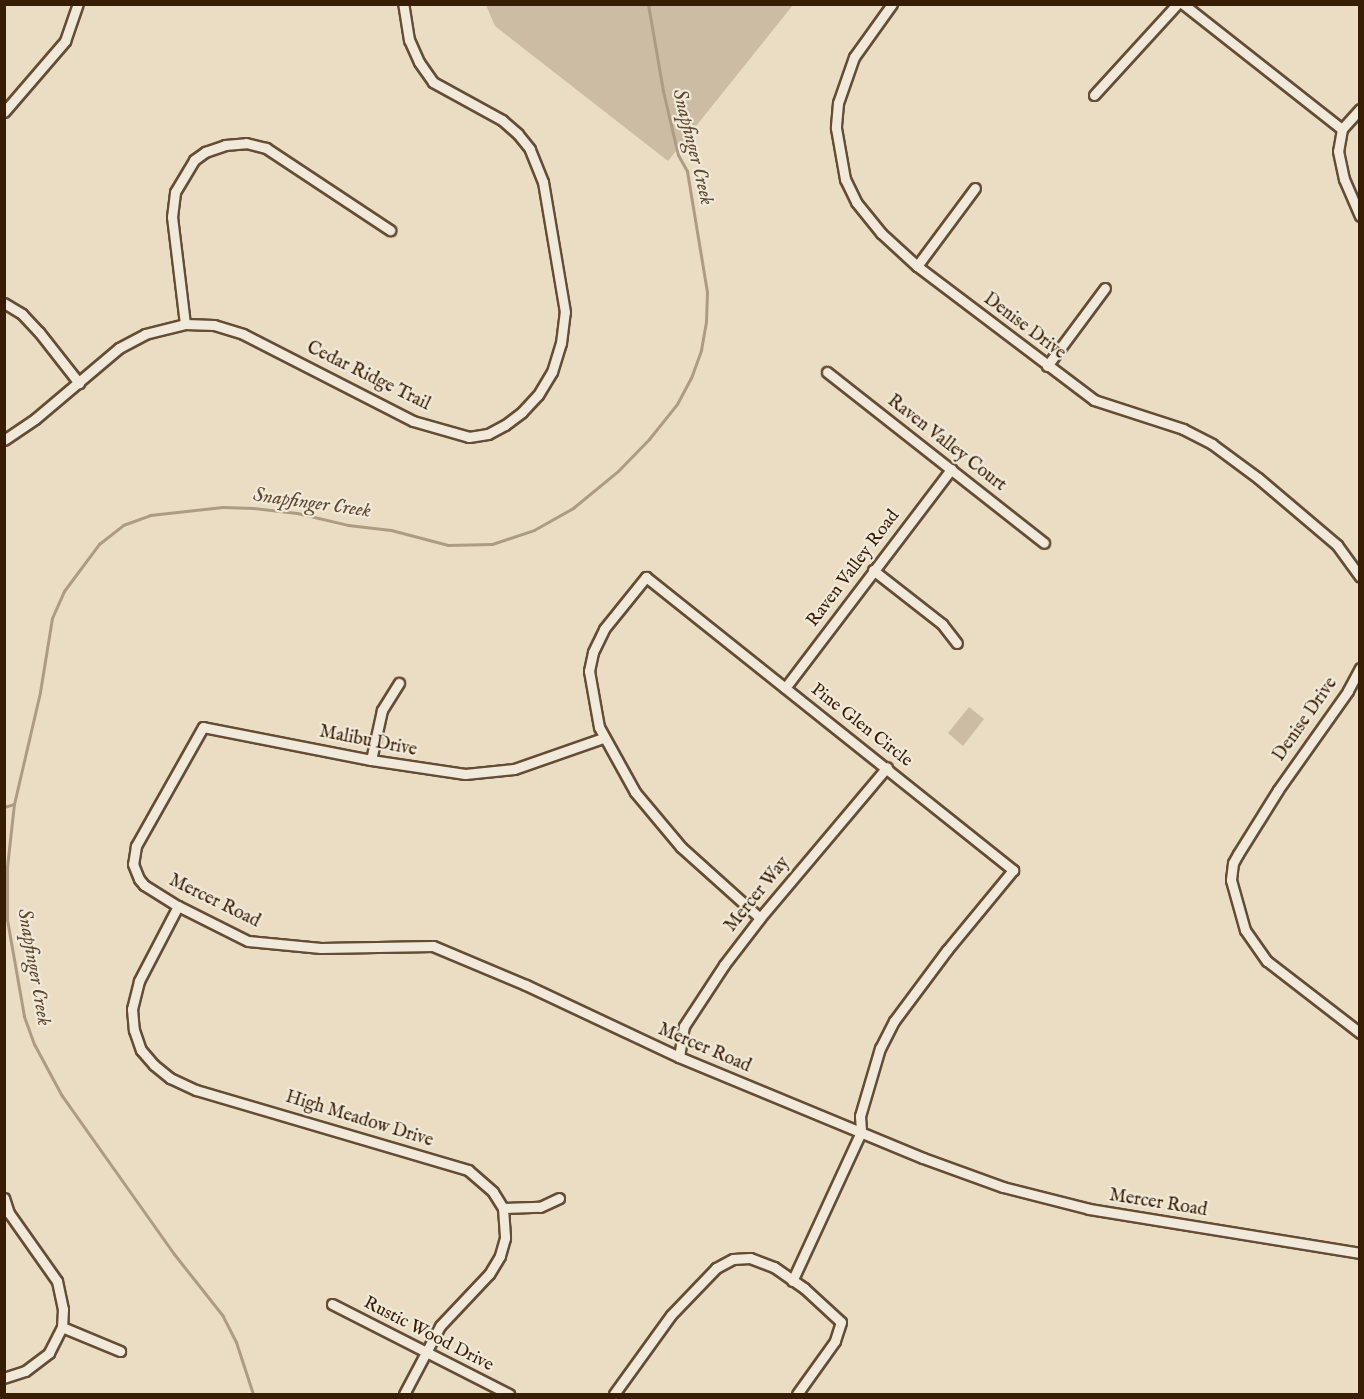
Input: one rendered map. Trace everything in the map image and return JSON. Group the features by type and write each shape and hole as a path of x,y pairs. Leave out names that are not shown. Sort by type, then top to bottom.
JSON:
{"street":[{"path":"4,112 65,41 78,4"},
{"name":"Cedar Ridge Trail","path":"4,440 129,342 145,334 184,324 214,325 243,334 412,421 469,437 488,434 505,424 522,412 538,395 552,372 561,343 565,312 543,182 530,149 518,134 502,120 433,82 419,62 409,40 403,4"},
{"name":"Denise Drive","path":"892,4 854,57 838,103 836,128 845,179 856,202 881,233 917,266 1094,400 1183,429 1212,444 1258,478 1337,545 1357,570 1359,577"},
{"path":"1094,94 1177,4"},
{"path":"1183,4 1342,129"},
{"path":"1359,110 1342,129 1338,151 1344,179 1359,216"},
{"path":"184,324 172,217 175,192 194,160 217,147 246,143 266,148 390,230"},
{"path":"917,266 975,188"},
{"path":"1047,366 1105,288"},
{"path":"4,303 22,314 39,332 79,383"},
{"name":"Raven Valley Court","path":"827,372 1044,543"},
{"name":"Raven Valley Road","path":"785,688 951,469"},
{"path":"873,570 942,624 957,643"},
{"name":"Pine Glen Circle","path":"760,918 681,847 636,792 603,738 592,698 590,671 593,652 604,629 646,577 887,767 1013,870 940,959 894,1021 880,1048 860,1116 861,1132 792,1281"},
{"name":"Denise Drive","path":"1359,668 1348,691 1278,790 1233,863 1231,880 1235,903 1248,935 1267,961 1359,1033"},
{"path":"371,760 382,710 399,683"},
{"name":"Malibu Drive","path":"164,796 203,727 438,772 487,773 514,769 603,738"},
{"name":"Mercer Way","path":"678,1057 684,1026 760,918 887,767"},
{"name":"Mercer Road","path":"164,796 136,846 133,864 139,879 144,885 178,906 248,941 321,948 433,946 525,985 678,1057 1003,1187 1089,1209 1359,1252"},
{"name":"High Meadow Drive","path":"178,906 139,981 132,1009 134,1030 141,1050 154,1065 170,1078 196,1090 468,1170 493,1192 502,1208"},
{"path":"4,1198 7,1214 57,1281 63,1309 62,1327 56,1343 41,1361 25,1371 4,1378"},
{"path":"404,1395 424,1351 440,1326 489,1274 500,1256 505,1238 502,1208 540,1207 559,1198"},
{"path":"614,1395 671,1315 716,1268 733,1259 750,1258 774,1268 823,1303 841,1322 836,1341 797,1395"},
{"name":"Rustic Wood Drive","path":"332,1304 509,1395"},
{"path":"62,1327 120,1351"}],"shaded area":[{"path":"486,5 793,5 668,161 495,26"},
{"path":"969,707 984,719 963,746 948,733"}],"waterway":[{"name":"Snapfinger Creek","path":"253,1394 236,1342 223,1316 174,1254 62,1096 34,1044 24,1016 7,920 7,867 14,804 40,692 52,618 64,591 99,544 123,525 150,515 223,507 253,508 297,513 348,525 391,530 448,545 492,544 534,530 573,508 618,471 649,439 677,404 691,378 701,350 706,321 707,292 687,171 678,155 663,91 648,4"},
{"path":"4,807 14,804"}]}
